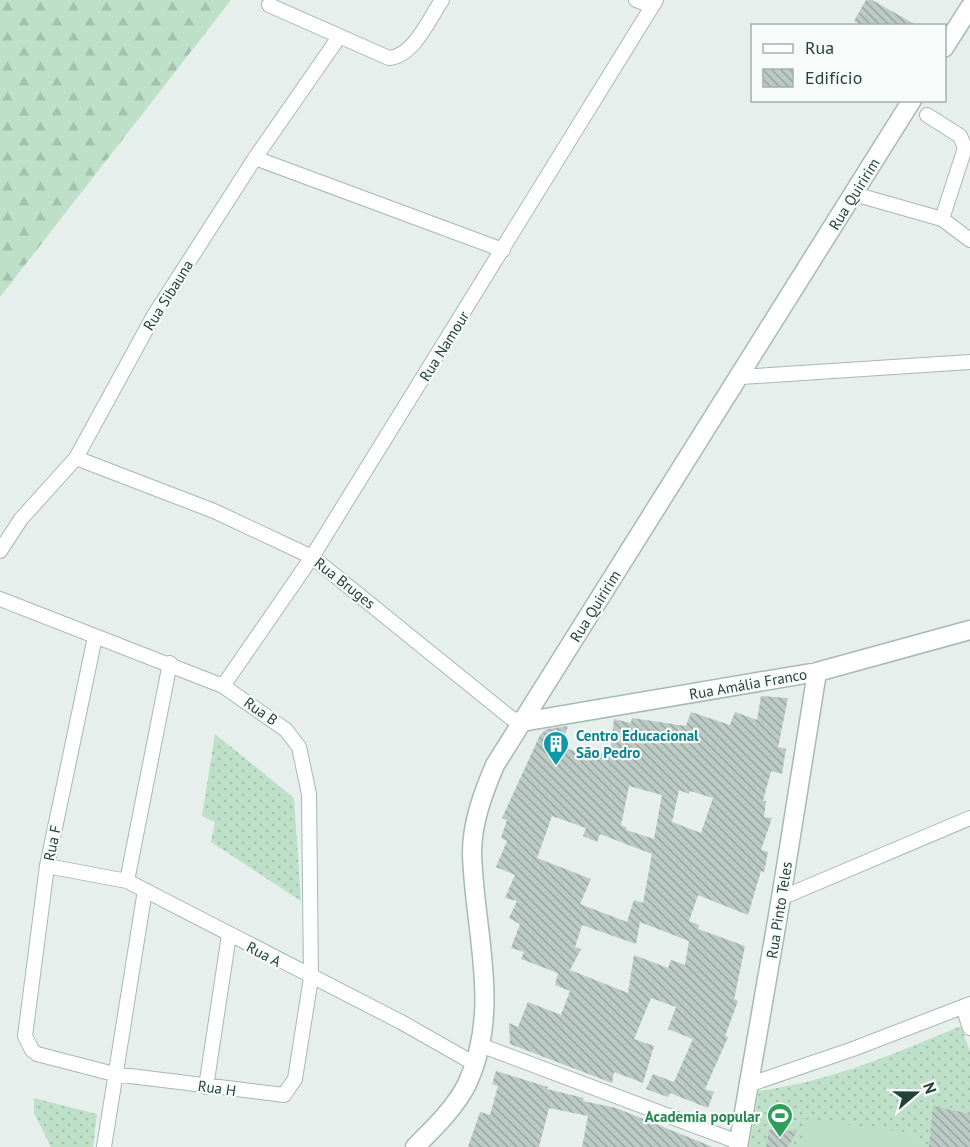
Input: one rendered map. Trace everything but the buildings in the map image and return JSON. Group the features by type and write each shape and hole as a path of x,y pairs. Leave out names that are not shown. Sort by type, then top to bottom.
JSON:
{"street":[{"path":"269,5 339,38 389,58 398,57 411,47 442,0"},
{"path":"636,0 654,3"},
{"name":"Rua Namour","path":"223,686 312,556 654,3"},
{"path":"946,46 970,7"},
{"name":"Rua Sibauna","path":"0,551 21,519 76,458 153,317 255,158 339,38"},
{"name":"Rua Quiririm","path":"415,1147 455,1103 474,1064 480,1045 486,991 472,851 480,803 495,765 741,377 911,102"},
{"path":"927,115 960,136 965,148 942,219"},
{"path":"255,158 503,250"},
{"path":"854,194 942,219 970,240"},
{"path":"741,377 970,362"},
{"name":"Rua Bruges","path":"76,458 214,511 312,556 511,718 522,722"},
{"name":"Rua B","path":"0,598 95,637 170,663 223,686 286,730 299,747 309,794 311,978"},
{"name":"Rua Amália Franco","path":"522,722 817,672 970,630"},
{"name":"Rua F","path":"32,1050 25,1036 46,866 95,637"},
{"path":"127,882 170,663"},
{"name":"Rua Pinto Teles","path":"738,1144 782,898 817,672"},
{"path":"782,898 970,818"},
{"name":"Rua A","path":"46,866 127,882 145,890 311,978 401,1022 474,1064"},
{"path":"104,1147 145,890"},
{"path":"206,1087 229,935"},
{"name":"Rua H","path":"32,1050 114,1074 284,1095 295,1079 311,978"},
{"path":"748,1085 853,1050 967,1005 970,1028"},
{"path":"480,1045 738,1144"}],"green space":[{"path":"0,0 231,0 0,297"},
{"path":"215,734 294,798 301,901 211,842 215,822 202,816"},
{"path":"961,1026 970,1052 970,1147 749,1147 759,1091 838,1073"},
{"path":"34,1098 97,1114 93,1147 51,1147 34,1113"},
{"path":"807,1119 918,1134 916,1147 805,1147"}],"place":[{"name":"Centro Educacional São Pedro","path":"556,767"},
{"name":"Academia popular","path":"780,1139"}]}
